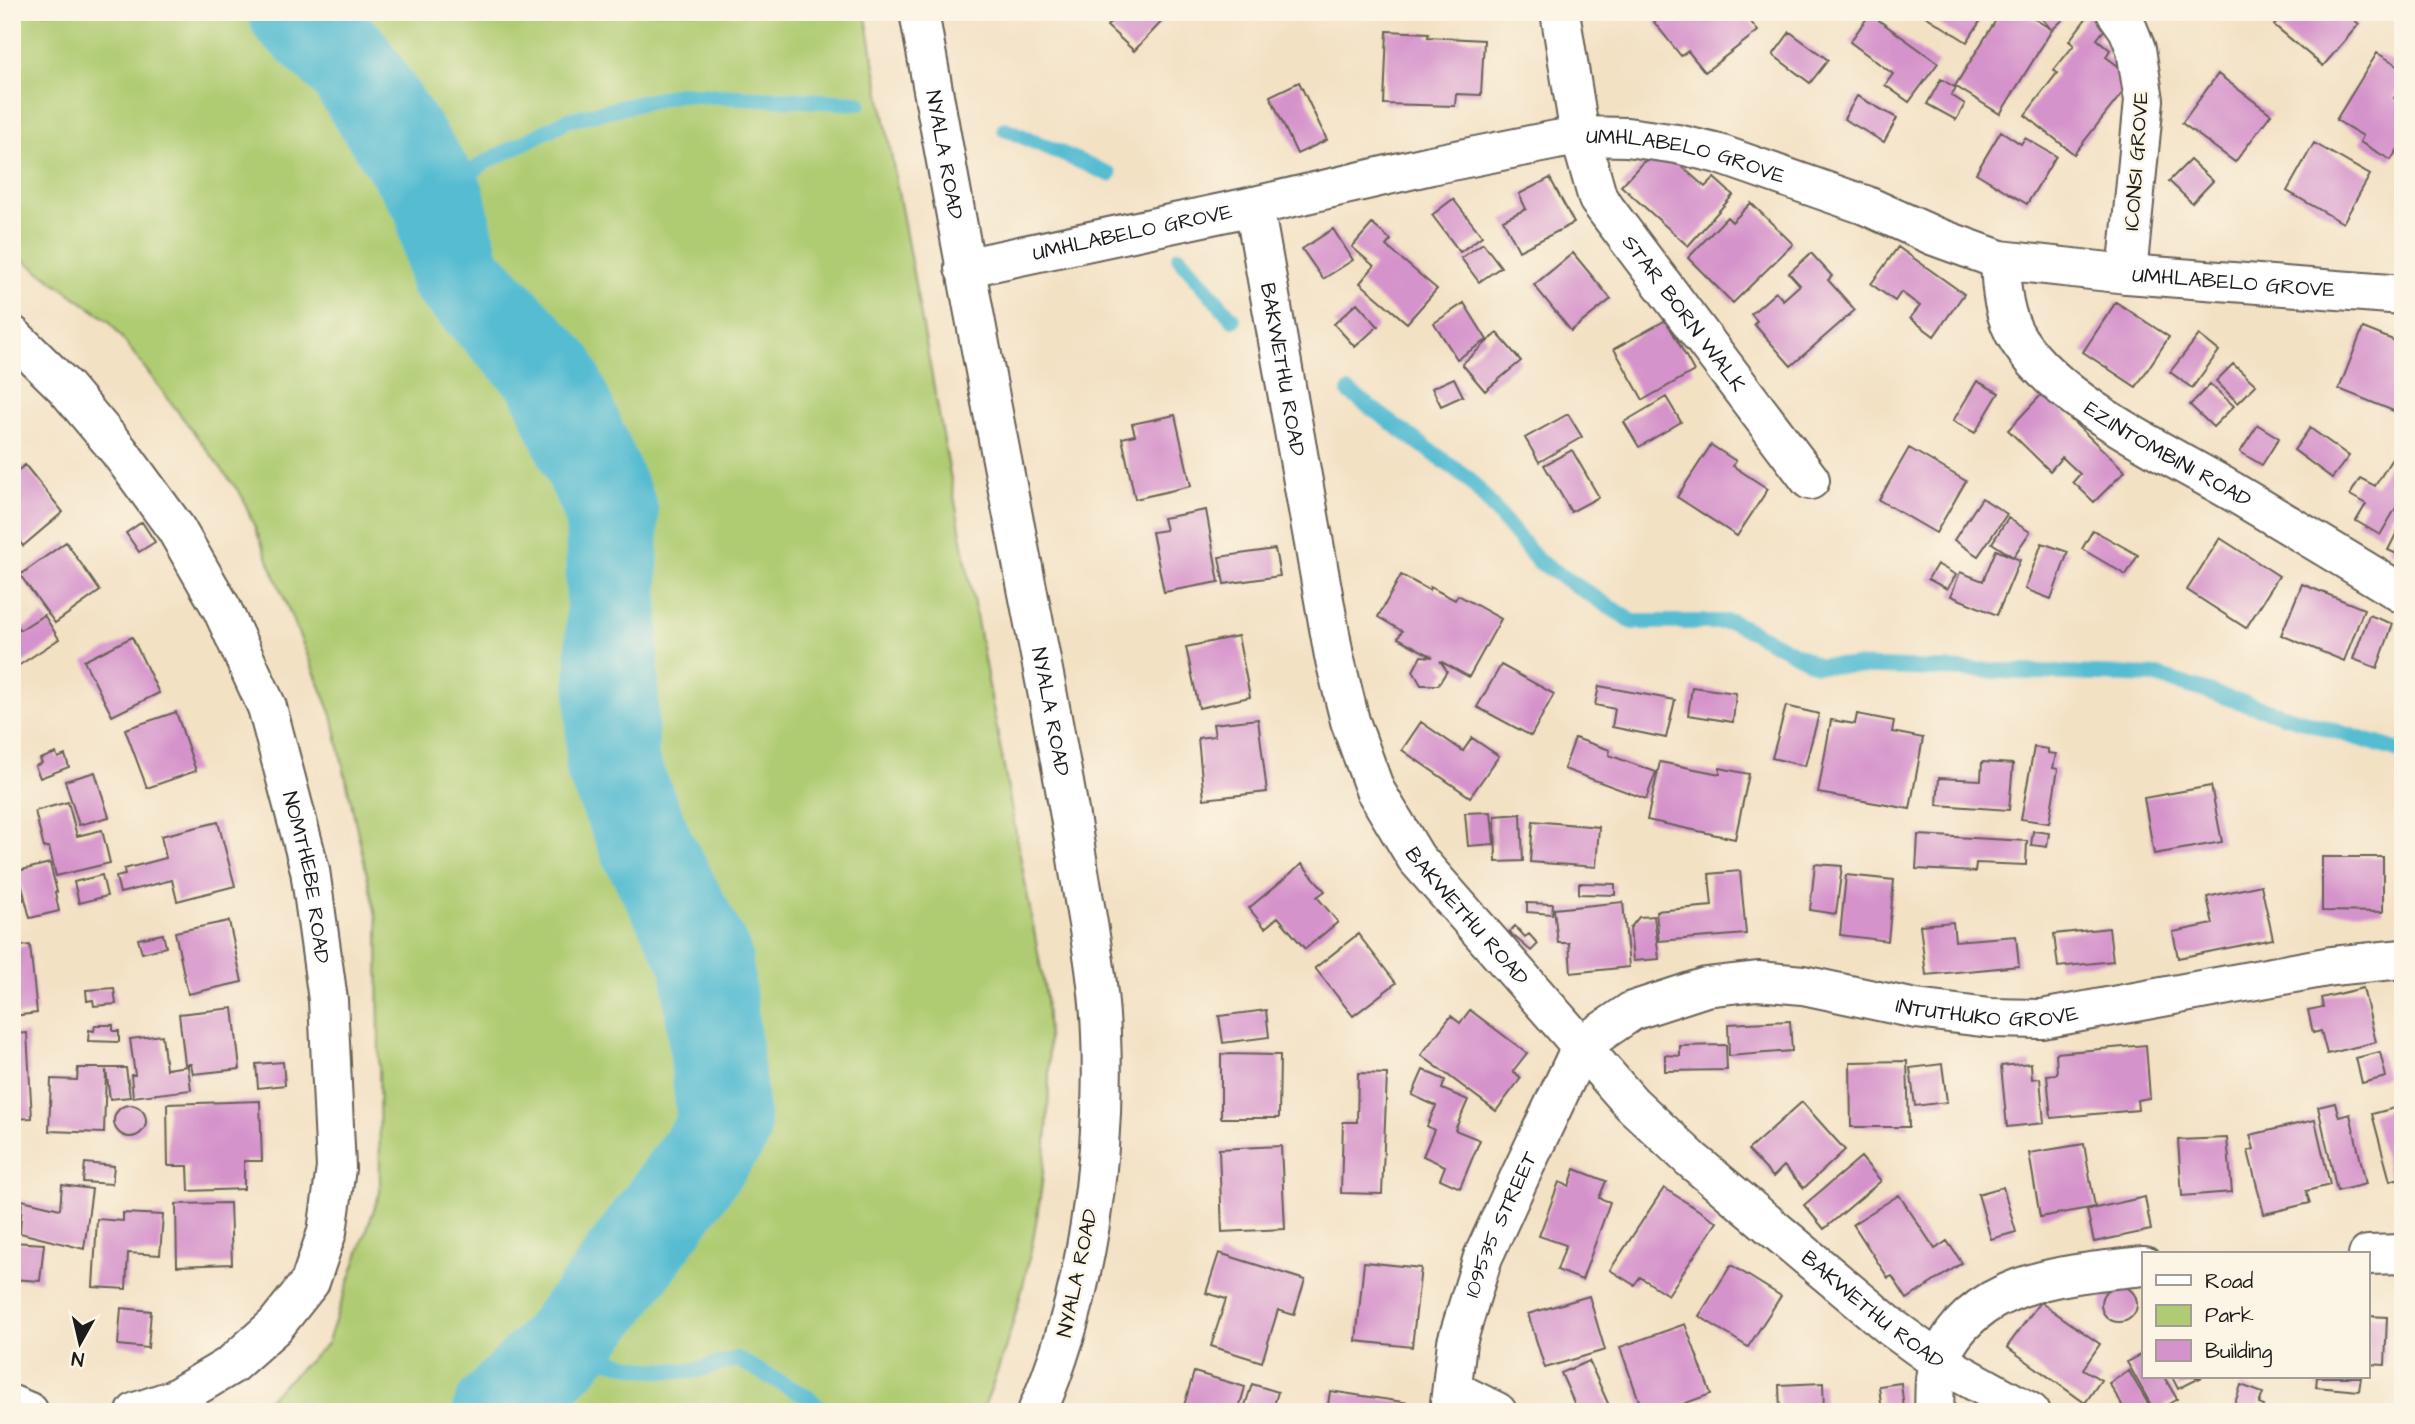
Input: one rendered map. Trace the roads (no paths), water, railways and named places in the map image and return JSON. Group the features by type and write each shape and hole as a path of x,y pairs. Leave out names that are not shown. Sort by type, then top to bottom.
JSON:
{"street":[{"name":"NYALA ROAD","path":"919,12 964,268 1064,776 1096,975 1101,1033 1101,1117 1088,1240 1054,1373 1037,1412"},
{"name":"STAR BORN WALK","path":"1560,12 1580,136 1590,179 1598,199 1810,480"},
{"name":"ICONSI GROVE","path":"2116,12 2136,49 2144,100 2127,274"},
{"name":"UMHLABELO GROVE","path":"964,268 1432,165 1580,136 1627,137 1677,144 1719,154 1865,205 1934,236 2000,260 2127,274 2403,295"},
{"name":"BAKWETHU ROAD","path":"1254,206 1334,656 1350,721 1375,790 1416,858 1632,1104 1692,1160 1891,1327 1938,1361 2029,1412"},
{"name":"EZINTOMBINI ROAD","path":"2000,260 2002,296 2010,323 2030,356 2078,399 2131,434 2235,492 2403,594"},
{"name":"NOMTHEBE ROAD","path":"12,335 65,387 119,451 176,529 222,609 267,707 310,870 328,1000 336,1168 327,1232 310,1282 275,1326 231,1365 174,1399 136,1412"},
{"name":"INTUTHUKO GROVE","path":"1582,1045 1632,1011 1706,987 1758,981 1803,985 1916,1009 1990,1018 2042,1019 2332,966 2403,958"},
{"name":"109535 STREET","path":"1451,1401 1457,1342 1483,1257 1582,1045"},
{"path":"2370,1255 2403,1254"},
{"path":"1934,1412 1938,1361 1949,1340 1979,1307 2008,1291 2050,1279 2142,1266"},
{"path":"1451,1401 1497,1412"},
{"path":"12,1405 29,1412"}],"waterway":[{"path":"295,12 347,60 439,200 455,273 551,374 612,514 612,765 649,851 706,959 724,1128 610,1288 561,1349 499,1412"},
{"path":"439,200 482,164 568,120 679,94 859,103"},
{"path":"1005,129 1109,174"},
{"path":"1179,257 1233,320"},
{"path":"1349,392 1469,479 1538,561 1633,622 1733,622 1817,665 2157,676 2403,752"},
{"path":"561,1349 649,1370 693,1371 737,1359 809,1398 823,1412"}]}
